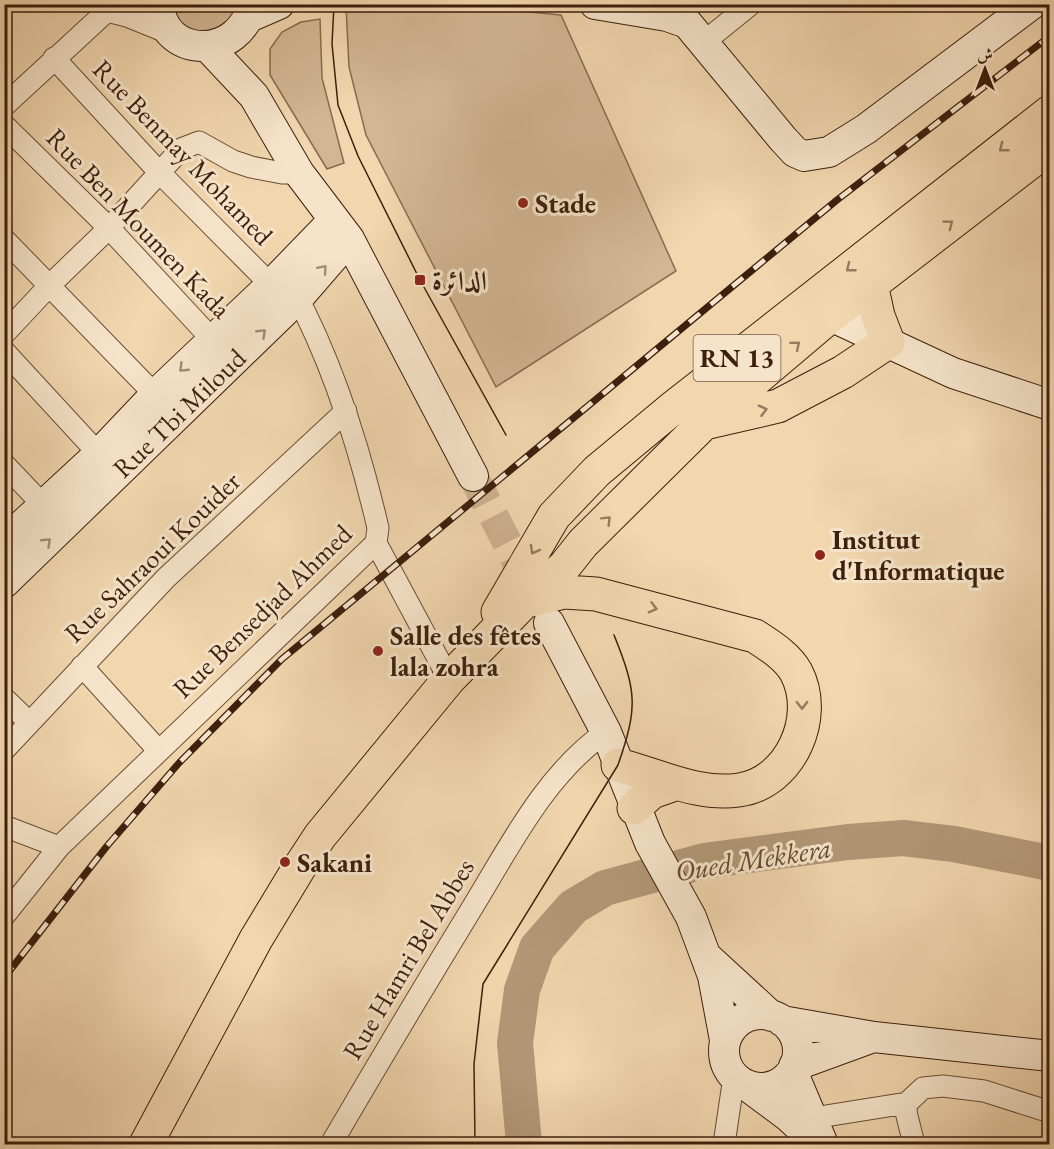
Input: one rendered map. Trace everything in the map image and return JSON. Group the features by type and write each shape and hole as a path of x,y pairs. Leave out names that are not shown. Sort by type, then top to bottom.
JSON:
{"main road":[{"path":"159,4 165,24 174,35 185,42 208,47 227,41 248,17 279,4"},
{"path":"595,4 695,23 795,152 804,156 829,152 866,129 1032,4"},
{"path":"248,17 250,69 264,110"},
{"path":"208,47 244,83 264,110 299,173 342,230 473,476"},
{"name":"RN 13","path":"477,650 523,603 564,567 583,543 816,311 1050,112"},
{"name":"RN 13","path":"477,650 550,522 566,502 630,443 702,386 816,311 872,284 1050,147"},
{"path":"4,543 44,506 108,464 155,394 278,278 342,230"},
{"name":"Rue Tbi Miloud","path":"4,583 108,464 176,417 298,298 342,230"},
{"path":"872,284 878,316 888,342"},
{"path":"816,311 953,373 1050,405"},
{"path":"705,422 778,406 843,372 888,342"},
{"path":"596,594 564,567 561,547 574,520 690,406 702,386"},
{"path":"523,603 564,592 596,594 755,636 787,660 801,683 802,722 793,754 778,771 765,780 739,790 698,789 675,784 618,765"},
{"path":"549,623 606,732 634,808 650,843 691,917 718,997 725,1040 724,1060 740,1081 818,1136"},
{"path":"146,1144 256,939 320,836 449,679 477,650"},
{"path":"634,808 652,792 675,784"},
{"path":"706,956 776,1019 796,1042 793,1069 818,1136"},
{"path":"725,1040 738,1022 748,1016 874,1037 1050,1056"},
{"path":"740,1081 771,1086 786,1078 793,1069 874,1037"}],"street":[{"path":"695,23 751,4"},
{"path":"4,106 54,58 114,8 127,16 174,35"},
{"name":"Rue Benmay Mohamed","path":"54,58 159,172 278,278"},
{"name":"Rue Ben Moumen Kada","path":"4,124 109,228 212,340 234,360"},
{"path":"4,334 50,285 109,228 181,149 199,142 233,161 251,167 282,173 299,173"},
{"path":"4,238 176,417"},
{"name":"Rue Bensedjad Ahmed","path":"4,916 59,847 376,543 378,528 372,500 346,411 312,325 298,298 278,278"},
{"path":"4,351 108,464"},
{"name":"Rue Sahraoui Kouider","path":"4,750 166,578 346,411"},
{"path":"4,464 44,506"},
{"path":"376,543 449,679"},
{"path":"82,666 158,750"},
{"path":"4,698 29,722"},
{"name":"Rue Hamri Bel Abbes","path":"331,1144 407,1014 537,805 568,765 587,746 606,732"},
{"path":"4,826 59,847"},
{"path":"722,1143 740,1081"},
{"path":"818,1136 907,1102 923,1088 943,1086 984,1091 1050,1112"},
{"path":"907,1102 906,1112 914,1144"}],"shaded area":[{"path":"169,5 236,5 232,19 215,34 183,31"},
{"name":"Stade","path":"346,5 453,5 561,15 676,271 496,387 366,135 349,67"},
{"path":"320,19 322,78 344,163 327,169 270,75 270,49 282,32 301,22"}],"waterway":[{"name":"Oued Mekkera","path":"524,1144 515,1043 522,990 537,948 573,907 605,888 704,861 848,842 903,838 954,844 1050,863"}],"tunnel":[{"path":"473,476 531,589"}],"tram line":[{"path":"334,4 332,44 338,105 358,156 420,280 506,435"},
{"path":"475,1144 474,1064 483,984 618,765 625,745 632,713 631,686 614,635"}],"railway":[{"path":"4,978 107,846 179,763 282,659 837,200 1050,36"}],"place":[{"name":"Stade","path":"523,203"},
{"name":"الدائرة","path":"420,280"},
{"name":"Institut d'Informatique","path":"820,555"},
{"name":"Salle des fêtes lala zohra","path":"378,651"},
{"name":"Sakani","path":"285,862"}]}
